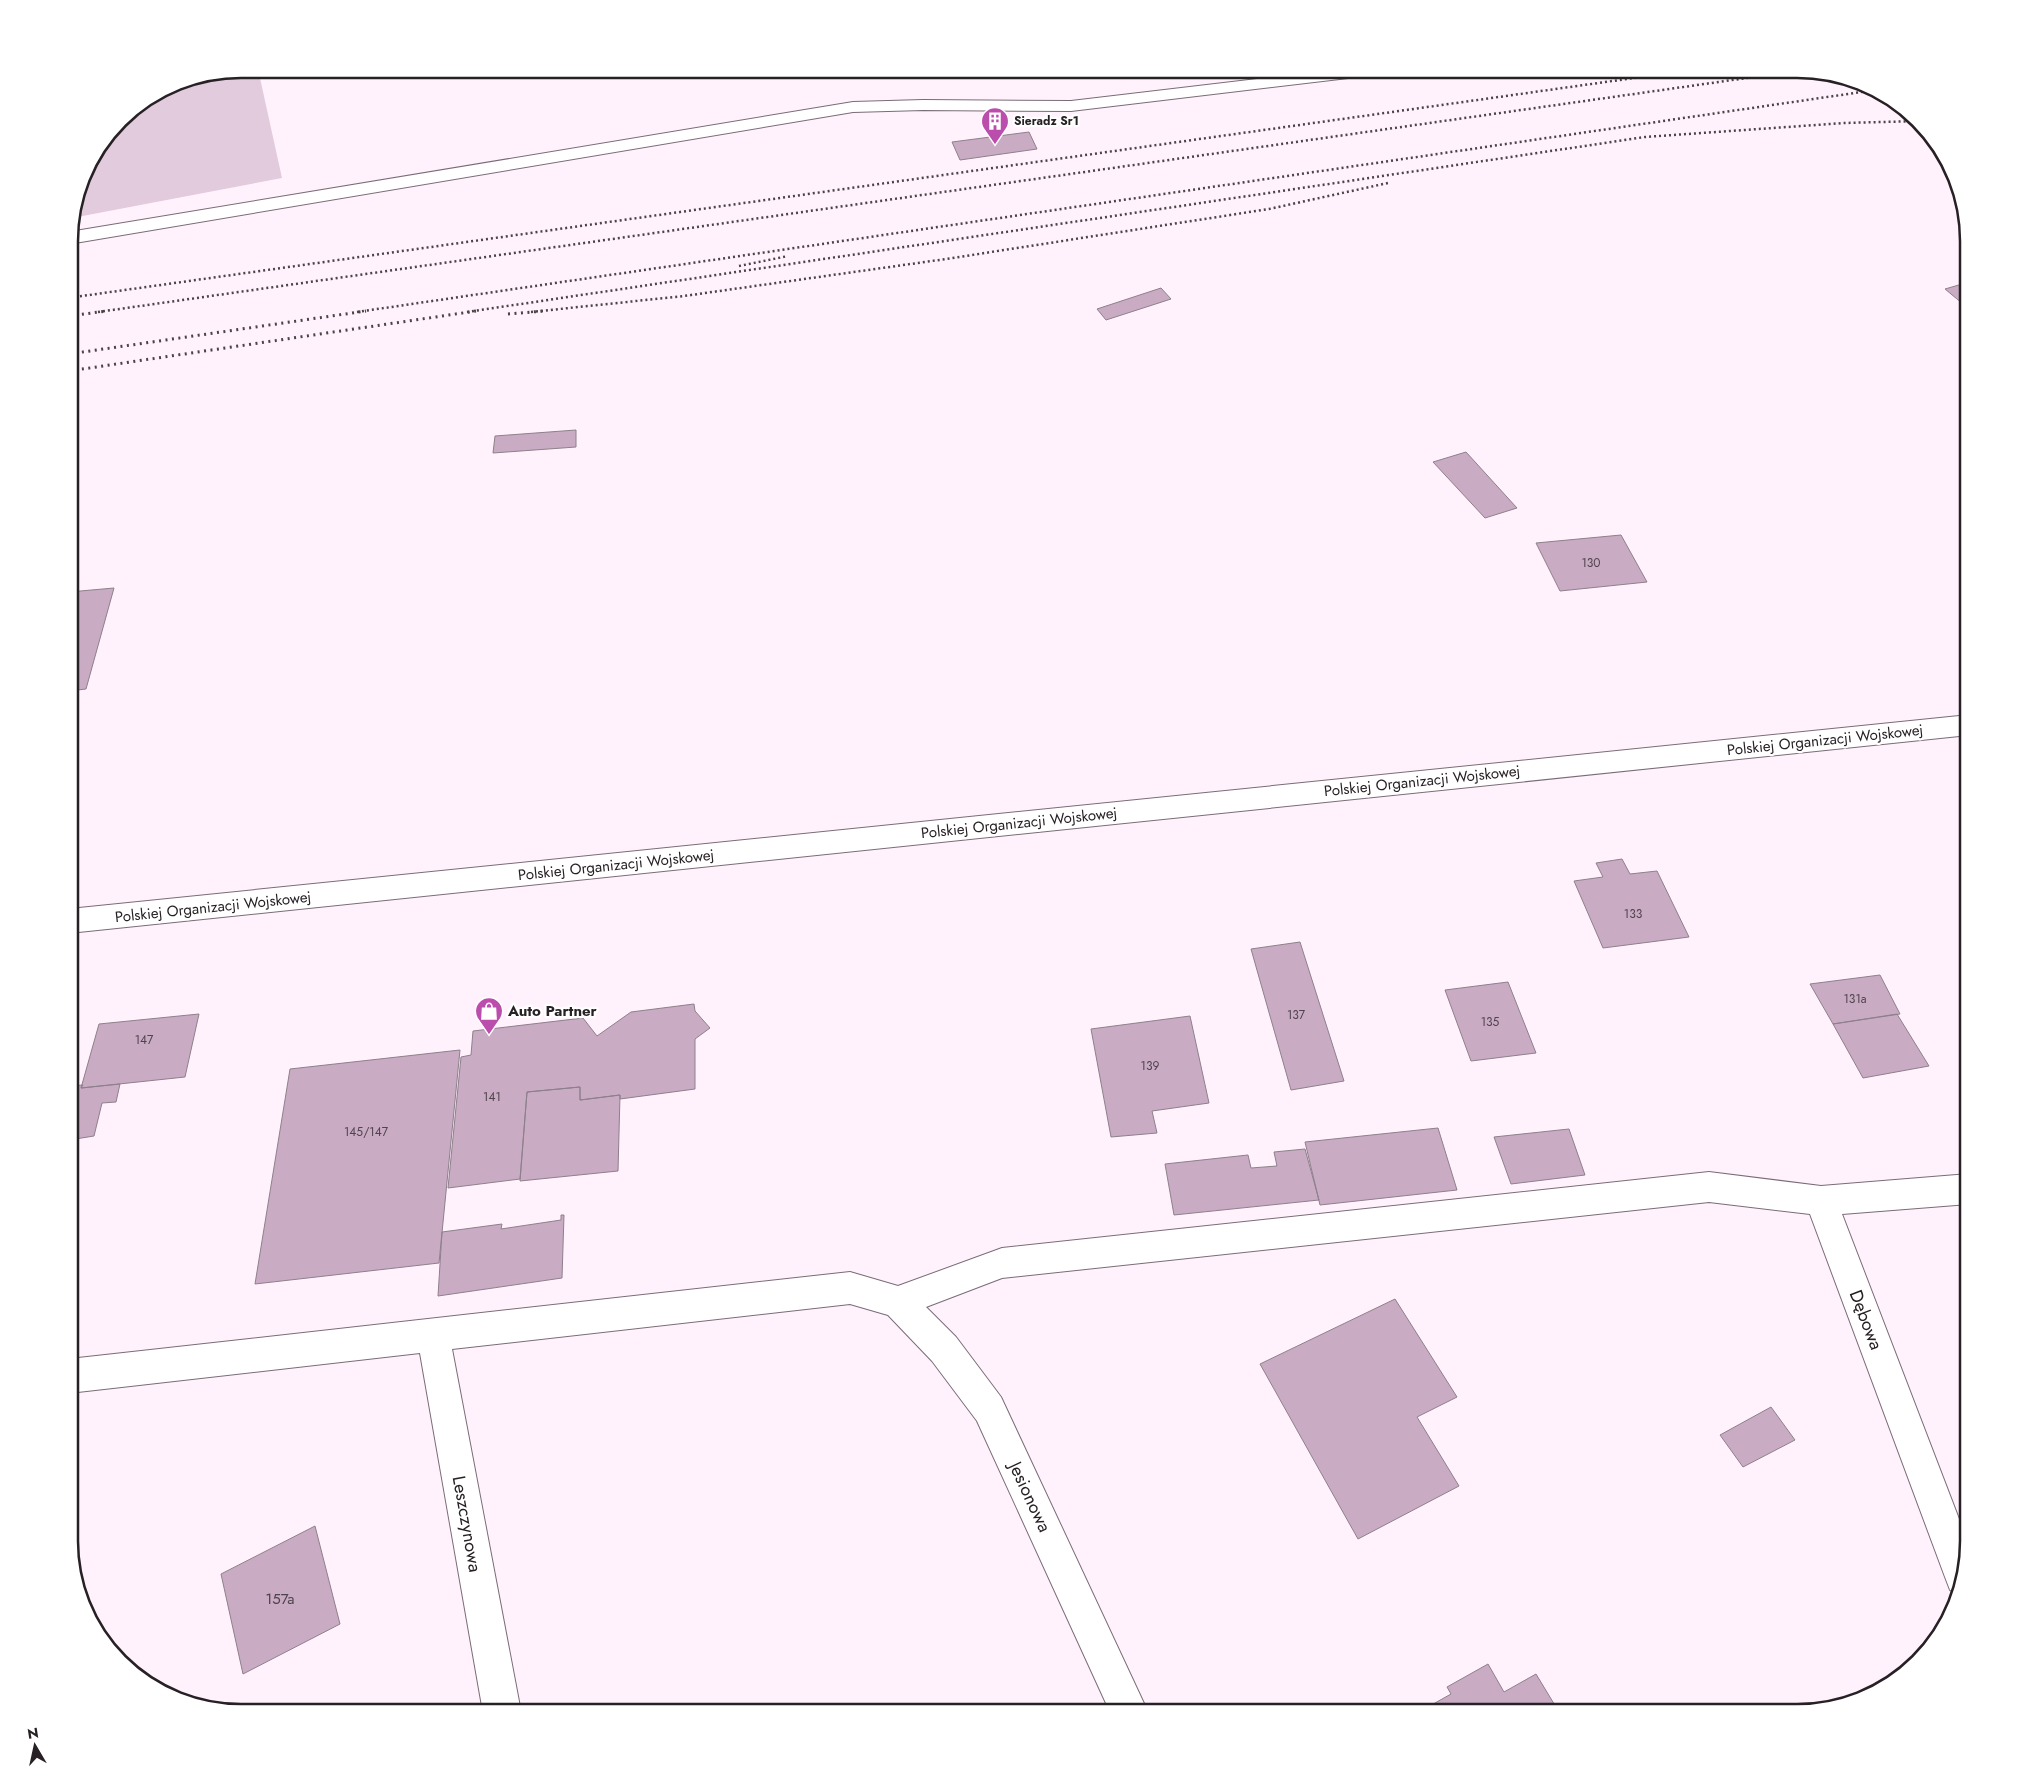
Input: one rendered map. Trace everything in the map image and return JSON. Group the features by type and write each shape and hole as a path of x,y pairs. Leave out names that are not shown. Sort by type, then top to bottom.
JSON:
{"street":[{"path":"78,236 853,107 1071,106 1306,78"},
{"name":"Polskiej Organizacji Wojskowej","path":"78,921 1960,726"},
{"path":"78,1375 850,1288 898,1302 1002,1263 1709,1187 1821,1201 1960,1190"},
{"name":"Dębowa","path":"1821,1201 1958,1565"},
{"name":"Jesionowa","path":"898,1302 944,1349 989,1409 1125,1704"},
{"name":"Leszczynowa","path":"432,1336 501,1704"}],"shaded area":[{"path":"229,78 260,78 282,178 79,217 83,198 94,168 118,133 141,111 159,99 188,86 208,81"}],"building":[{"name":"Sieradz Sr1","path":"1029,132 1037,149 960,160 952,142"},
{"path":"1960,285 1960,302 1945,289"},
{"path":"1161,288 1171,299 1106,320 1097,309"},
{"path":"576,430 576,447 493,453 495,436"},
{"path":"1466,452 1517,508 1485,518 1433,462"},
{"path":"1621,535 1647,582 1560,591 1536,543"},
{"path":"114,588 86,689 78,690 78,591"},
{"path":"1622,859 1630,874 1657,871 1689,937 1603,948 1574,881 1603,877 1596,863"},
{"path":"1300,942 1344,1081 1291,1090 1251,949"},
{"path":"1880,975 1900,1014 1833,1024 1810,984"},
{"path":"1508,982 1536,1053 1471,1061 1445,990"},
{"path":"694,1004 695,1011 710,1028 695,1039 695,1089 620,1099 620,1095 580,1100 580,1087 527,1092 520,1179 448,1188 461,1057 471,1055 473,1031 583,1018 597,1036 631,1012"},
{"path":"199,1014 185,1077 81,1088 99,1024"},
{"path":"1897,1014 1929,1066 1863,1078 1833,1024"},
{"path":"1190,1016 1209,1103 1152,1111 1157,1133 1111,1137 1091,1029"},
{"path":"460,1050 439,1263 255,1284 290,1069"},
{"path":"120,1084 116,1102 102,1103 94,1136 78,1139 78,1085 83,1085 81,1088"},
{"path":"580,1087 580,1100 620,1095 618,1171 520,1181 527,1092"},
{"path":"1438,1128 1457,1190 1320,1205 1305,1142"},
{"path":"1569,1129 1585,1175 1511,1184 1494,1137"},
{"path":"1305,1149 1319,1200 1174,1215 1165,1164 1248,1155 1251,1168 1277,1166 1274,1152"},
{"path":"561,1215 564,1215 562,1278 438,1296 442,1232 502,1224 501,1229 561,1220"},
{"path":"1395,1299 1457,1397 1417,1417 1459,1486 1358,1539 1260,1364"},
{"path":"1771,1407 1795,1440 1743,1467 1720,1435"},
{"path":"315,1526 340,1624 243,1674 221,1574"},
{"path":"1488,1664 1504,1692 1536,1674 1554,1704 1433,1704 1451,1694 1447,1687"}],"railway":[{"path":"78,297 1634,78"},
{"path":"98,312 1747,78"},
{"path":"357,312 1864,92"},
{"path":"467,312 1645,137 1844,123 1909,121"},
{"path":"531,312 684,296 946,259 1269,209 1388,183"},
{"path":"739,266 788,256"},
{"path":"78,315 107,311"},
{"path":"78,353 366,311"},
{"path":"78,370 476,311"},
{"path":"508,314 544,311"}],"place":[{"name":"Sieradz Sr1","path":"995,145"},
{"name":"Auto Partner","path":"489,1035"}]}
